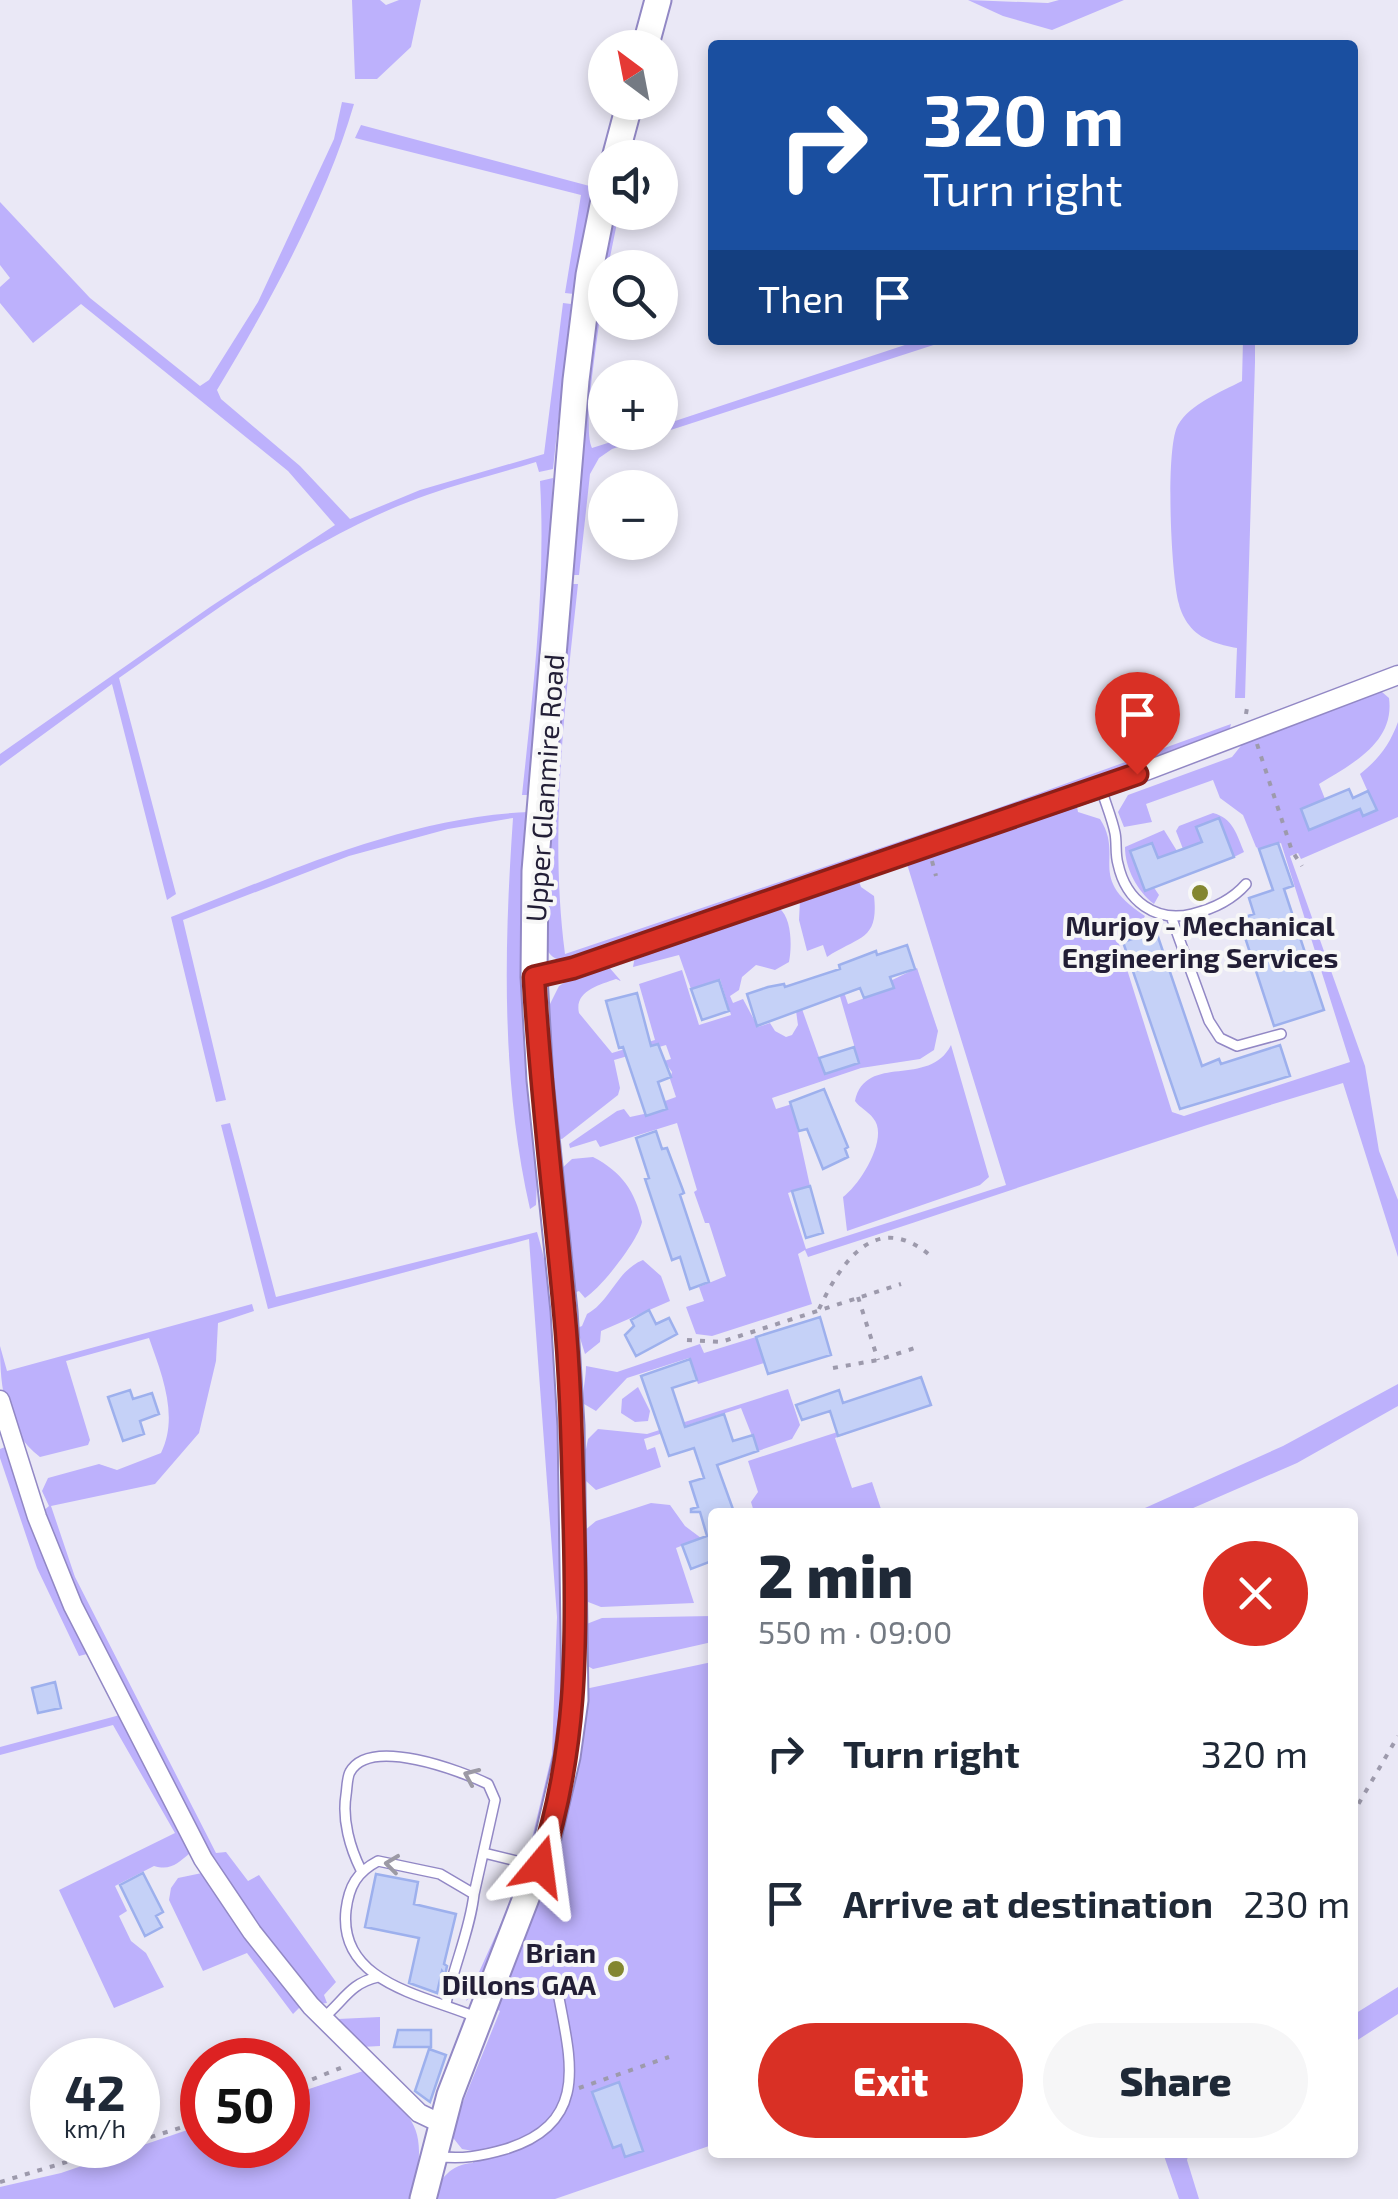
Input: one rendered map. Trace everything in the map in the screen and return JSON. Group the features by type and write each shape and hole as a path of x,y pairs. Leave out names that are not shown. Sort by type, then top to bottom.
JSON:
{"main road":[{"path":"649,30 658,0"},
{"name":"Upper Glanmire Road","path":"424,2199 442,2124 478,2018 540,1866 558,1804 572,1725 576,1614 567,1345 540,1080 534,977 534,871 562,580 573,413 585,299 598,230"}],"street":[{"path":"534,977 573,968 1100,788 1398,675"},
{"path":"0,1400 60,1576 120,1700 215,1878 285,1976 323,2018 419,2114 442,2124"}],"lane":[{"path":"1100,788 1115,832 1122,880 1138,902 1172,919 1204,911 1234,896 1246,884"},
{"path":"1172,919 1209,1021 1220,1038 1237,1046 1280,1034"},
{"path":"362,1870 351,1850 344,1804 350,1772 363,1760 389,1755 462,1771 488,1784 494,1800 484,1853 446,2004"},
{"path":"484,1853 540,1866"},
{"path":"474,1894 440,1874 378,1861 362,1870 348,1890 344,1930 354,1955 378,1978 404,1993 446,2004 478,2018"},
{"path":"323,2018 347,1991 364,1980 378,1978"},
{"path":"434,2155 452,2159 473,2157 526,2143 553,2124 569,2089 570,2062 557,1987"}],"path":[{"path":"1244,720 1248,702"},
{"path":"1260,751 1292,851 1302,866"},
{"path":"819,1309 836,1274 849,1258 870,1244 886,1237 903,1236 932,1256"},
{"path":"687,1340 721,1342 901,1284"},
{"path":"858,1298 878,1360"},
{"path":"833,1368 878,1360 922,1346"},
{"path":"1358,1805 1398,1736"},
{"path":"569,2089 669,2057"},
{"path":"310,2080 344,2067"},
{"path":"0,2182 47,2168"}],"shaded area":[{"path":"352,0 380,0 386,5 399,0 421,0 411,47 377,79 355,79"},
{"path":"968,0 1124,0 1052,30 1003,16"},
{"path":"342,102 354,104 328,177 276,287 217,390 221,399 300,466 350,519 420,490 544,454 563,303 571,304 553,469 539,472 536,462 386,511 267,576 119,678 176,894 167,900 112,684 0,766 0,754 335,525 288,471 81,304 33,343 0,303 0,287 10,278 0,265 0,202 90,298 200,386 209,380 258,302 334,139"},
{"path":"361,125 588,186 588,229 574,294 565,293 581,195 355,138"},
{"path":"608,230 616,230 611,250 604,250"},
{"path":"591,340 597,340 595,360 589,360"},
{"path":"905,345 934,345 678,428 678,420"},
{"path":"1243,345 1255,345 1245,698 1235,698 1237,648 1199,634 1187,623 1180,606 1170,484 1178,425 1198,405 1242,381"},
{"path":"588,377 588,450 611,450 588,470 579,575 571,575"},
{"path":"553,478 539,676 527,795 522,795 540,599 540,481"},
{"path":"569,584 578,584 559,815 558,862 565,954 981,814 1231,724 1228,735 566,962 549,953 542,922"},
{"path":"1373,691 1389,698 1389,714 1378,739 1357,760 1319,784 1325,799 1301,809 1310,829 1361,809 1376,810 1360,774 1383,751 1398,722 1398,817 1301,859 1298,853 1290,856 1365,1066 1379,1151 1398,1200 1398,1257 1343,1083 808,1257 805,1250 798,1254 812,1304 712,1336 696,1334 686,1307 704,1301 699,1287 726,1276 694,1192 697,1190 677,1123 600,1147 596,1140 570,1148 569,1144 617,1111 624,1109 630,1117 667,1109 665,1101 676,1097 670,1079 672,1072 664,1061 671,1059 666,1045 614,1060 618,1095 562,1139 556,1138 547,1010 559,986 575,976 608,966 621,981 616,979 589,990 578,1005 579,1013 612,1053 655,1040 639,984 682,970 699,1025 731,1015 720,979 691,989 679,955 633,967 635,956 766,909 779,908 789,926 789,962 775,970 756,965 742,977 739,990 730,996 733,1003 743,999 758,1027 770,1023 786,1037 798,1025 796,1011 802,1009 825,1074 859,1062 839,993 844,992 848,1004 887,990 886,983 917,968 938,1031 934,1050 920,1059 861,1068 772,1098 776,1109 792,1104 810,1186 788,1193 806,1249 1006,1185 907,864 1059,810 1077,807 1078,812 1100,819 1107,833 1109,868 1116,890 1145,916 1138,929 1140,936 1119,944 1172,1112 1184,1116 1350,1062 1281,843 1256,847 1243,815 1220,798 1213,780 1146,804 1152,822 1124,827 1118,812 1128,795 1232,757 1244,742"},
{"path":"529,812 536,1205 530,1209 521,1161 507,1014 513,818 448,829 349,856 183,920 226,1100 216,1102 171,917 391,836 483,816"},
{"path":"1213,813 1230,823 1244,852 1234,857 1219,818 1197,827 1206,852 1201,854 1197,844 1183,849 1176,831 1179,826"},
{"path":"1164,830 1177,851 1162,857 1162,868 1152,843 1130,852 1159,895 1154,904 1133,878 1125,847"},
{"path":"858,878 861,887 874,896 870,930 827,957 823,945 807,951 799,920 800,900"},
{"path":"951,1045 989,1177 980,1185 847,1231 843,1197 871,1160 878,1137 873,1118 855,1101 861,1086 884,1073 928,1065 941,1058"},
{"path":"230,1123 276,1297 537,1232 554,1315 562,1405 561,1735 552,1787 526,1874 481,1988 466,2001 524,1872 552,1754 557,1617 529,1239 268,1309 221,1125"},
{"path":"593,1157 626,1184 642,1222 618,1263 585,1298 579,1291 571,1294 561,1169 572,1159"},
{"path":"643,1260 661,1276 670,1301 601,1331 600,1342 585,1354 577,1328 627,1271"},
{"path":"252,1304 254,1311 218,1323 216,1361 199,1433 155,1484 51,1506 75,1577 216,1853 226,1852 248,1881 259,1875 336,1982 324,1995 327,2003 318,2004 256,1927 209,1856 88,1628 41,1513 49,1506 42,1491 48,1478 99,1464 117,1470 161,1453 169,1410 149,1338 66,1361 90,1440 88,1445 40,1457 12,1421 1,1377 0,1346 7,1371"},
{"path":"756,1337 764,1363 698,1384 689,1358 627,1378 596,1411 584,1404 586,1366 617,1372 700,1344 704,1353"},
{"path":"1398,1384 1398,1406 1297,1463 1193,1508 1145,1508 1283,1446"},
{"path":"638,1387 650,1411 648,1421 635,1422 621,1413 622,1399"},
{"path":"788,1389 800,1425 792,1439 758,1451 741,1408 644,1439 647,1450 655,1447 661,1467 596,1490 586,1481 581,1482 580,1451 586,1449 588,1439 598,1429 647,1434"},
{"path":"853,1427 854,1431 835,1438 852,1488 872,1482 881,1508 753,1508 751,1502 758,1492 748,1461"},
{"path":"10,1445 105,1688 87,1654 79,1656 37,1568 0,1458 0,1449"},
{"path":"651,1503 670,1505 685,1526 701,1538 676,1548 694,1603 601,1607 583,1600 584,1531 596,1521"},
{"path":"708,1616 708,1643 593,1669 584,1664 584,1625 602,1618"},
{"name":"Brian Dillons GAA","path":"708,1663 708,2146 555,2199 433,2199 447,2174 458,2166 473,2163 473,2151 462,2149 450,2134 500,2011 494,2008 585,1689"},
{"path":"120,1715 190,1853 174,1865 154,1866 115,1886 127,1911 119,1916 131,1941 146,1953 164,1987 114,2008 59,1890 175,1833 113,1725 0,1755 0,1747"},
{"path":"202,1873 300,2007 293,2014 247,1953 203,1971 169,1900 178,1878"},
{"path":"1398,1987 1398,2014 1358,2040 1358,2012"},
{"path":"380,2017 380,2046 361,2047 338,2019"},
{"path":"363,2071 395,2102 414,2126 418,2139 412,2199 0,2199 0,2187 76,2168 160,2168 160,2139 180,2132 180,2168 310,2168 310,2089"},
{"path":"1165,2158 1188,2158 1199,2199 1179,2199"}],"building":[{"path":"1349,789 1353,798 1368,791 1377,810 1363,816 1360,809 1309,830 1301,809"},
{"path":"1219,818 1234,857 1145,891 1130,851 1152,843 1158,858 1202,842 1196,827"},
{"path":"1278,843 1293,886 1284,889 1324,1010 1274,1026 1239,919 1254,914 1249,898 1273,890 1259,849"},
{"path":"1156,931 1202,1066 1219,1059 1221,1064 1280,1045 1290,1076 1180,1109 1123,942"},
{"path":"907,945 915,969 890,977 894,988 864,998 860,988 757,1026 747,994 784,984 785,987 840,969 839,965 876,951 877,955"},
{"path":"719,980 729,1011 702,1020 691,989"},
{"path":"637,993 651,1046 658,1044 671,1077 658,1082 667,1109 646,1116 623,1047 619,1048 606,1001"},
{"path":"854,1047 859,1063 825,1074 819,1058"},
{"path":"824,1089 848,1147 848,1157 823,1169 807,1129 799,1131 790,1102"},
{"path":"656,1131 662,1149 667,1148 684,1193 680,1195 709,1282 690,1289 680,1257 672,1260 636,1138"},
{"path":"810,1186 823,1233 806,1238 792,1191"},
{"path":"649,1310 656,1324 669,1318 677,1334 636,1356 625,1335 634,1326 631,1320"},
{"path":"820,1317 831,1355 768,1374 756,1337"},
{"path":"690,1359 697,1380 672,1388 685,1427 724,1414 733,1441 753,1435 758,1451 717,1465 733,1508 708,1508 708,1563 691,1569 682,1545 707,1536 700,1512 691,1512 698,1507 690,1482 704,1478 694,1448 669,1456 641,1376"},
{"path":"921,1377 931,1405 838,1436 830,1411 802,1420 796,1405 839,1390 843,1403"},
{"path":"130,1390 133,1399 152,1393 159,1414 140,1421 144,1434 123,1441 108,1397"},
{"path":"55,1682 61,1708 38,1713 32,1688"},
{"path":"143,1873 163,1912 156,1916 162,1927 145,1936 120,1885"},
{"path":"376,1874 418,1882 414,1904 456,1914 445,1975 442,1971 437,1993 409,1983 419,1938 365,1927"},
{"path":"398,2030 431,2030 431,2047 394,2047"},
{"path":"429,2049 446,2055 430,2102 415,2091"},
{"path":"619,2082 643,2151 625,2157 621,2145 613,2148 592,2092"}],"place":[{"name":"Murjoy - Mechanical Engineering Services","path":"1200,893"},
{"name":"Brian Dillons GAA","path":"616,1969"}],"route":[{"path":"540,1866 558,1804 572,1725 576,1614 572,1426 534,977 573,968 1137,774"}]}
